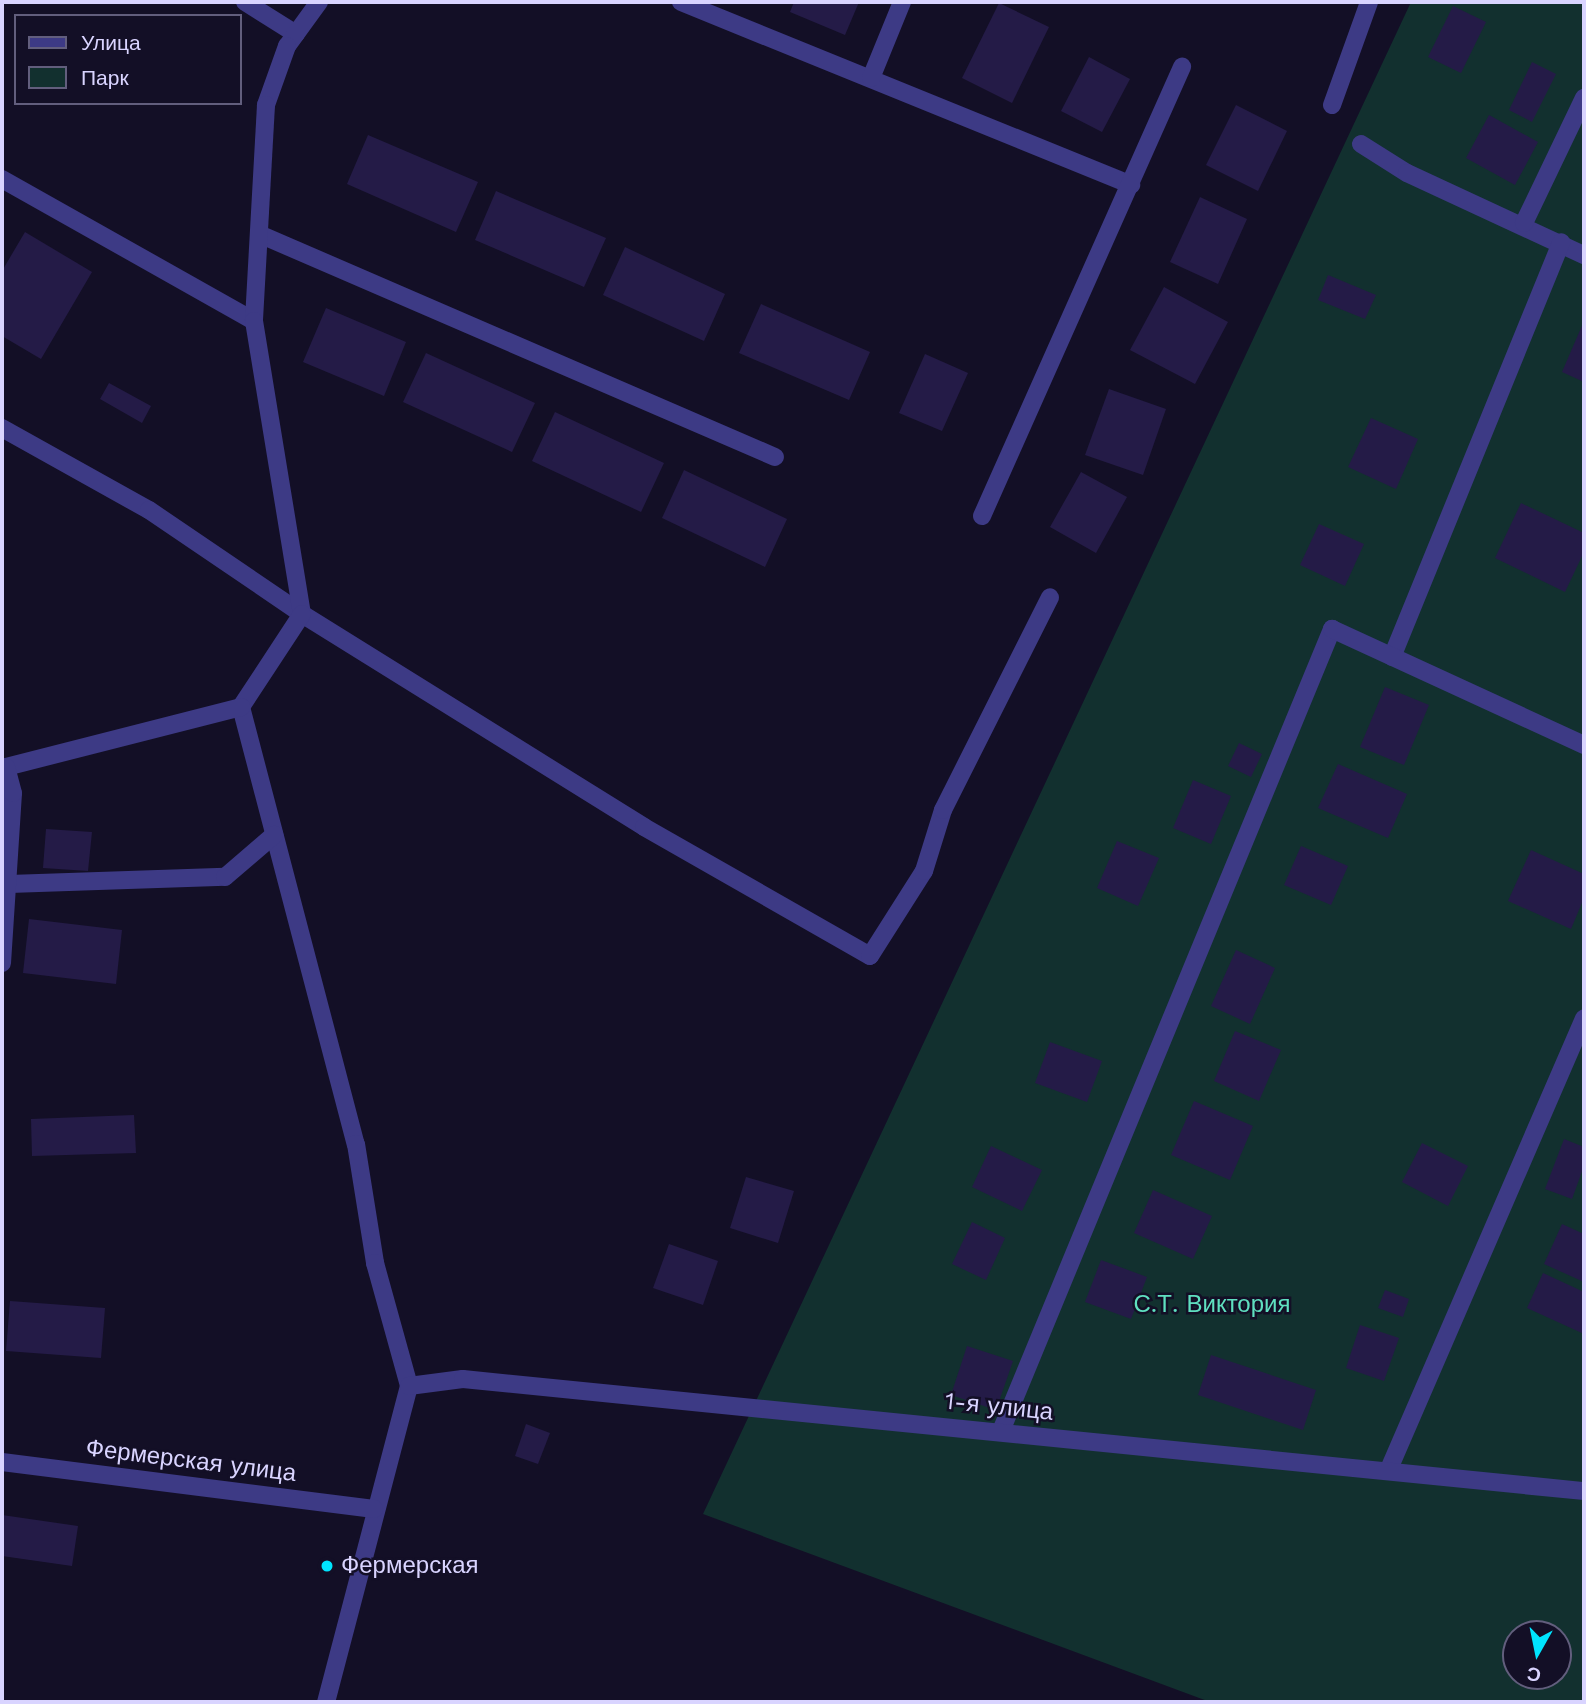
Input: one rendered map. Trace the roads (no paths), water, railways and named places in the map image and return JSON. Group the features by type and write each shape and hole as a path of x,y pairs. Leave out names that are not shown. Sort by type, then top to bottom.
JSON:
{"street":[{"path":"245,2 296,34"},
{"path":"2,963 13,793 4,767 242,707 302,614 254,321 266,104 296,34 319,2"},
{"path":"681,2 1131,185"},
{"path":"871,78 902,2"},
{"path":"1332,105 1369,2"},
{"path":"982,516 1182,67"},
{"path":"1524,223 1584,98"},
{"path":"1361,144 1408,173 1524,223 1584,254"},
{"path":"2,179 254,321"},
{"path":"259,234 775,457"},
{"path":"1392,656 1561,242"},
{"path":"2,428 149,510 302,614 644,827 870,956 924,871 943,810 1050,597"},
{"path":"1002,1431 1332,629 1584,745"},
{"path":"242,707 356,1144 375,1263 409,1386 374,1509 326,1702"},
{"path":"9,884 225,877 274,835"},
{"path":"1388,1469 1584,1018"},
{"name":"1-я улица","path":"409,1386 463,1379 1002,1431 1194,1455 1388,1469 1584,1491"},
{"name":"Фермерская улица","path":"2,1462 374,1509"}],"place":[{"name":"Фермерская","path":"327,1566"}],"park label":[{"name":"С.Т. Виктория","path":"1212,1305"}]}
